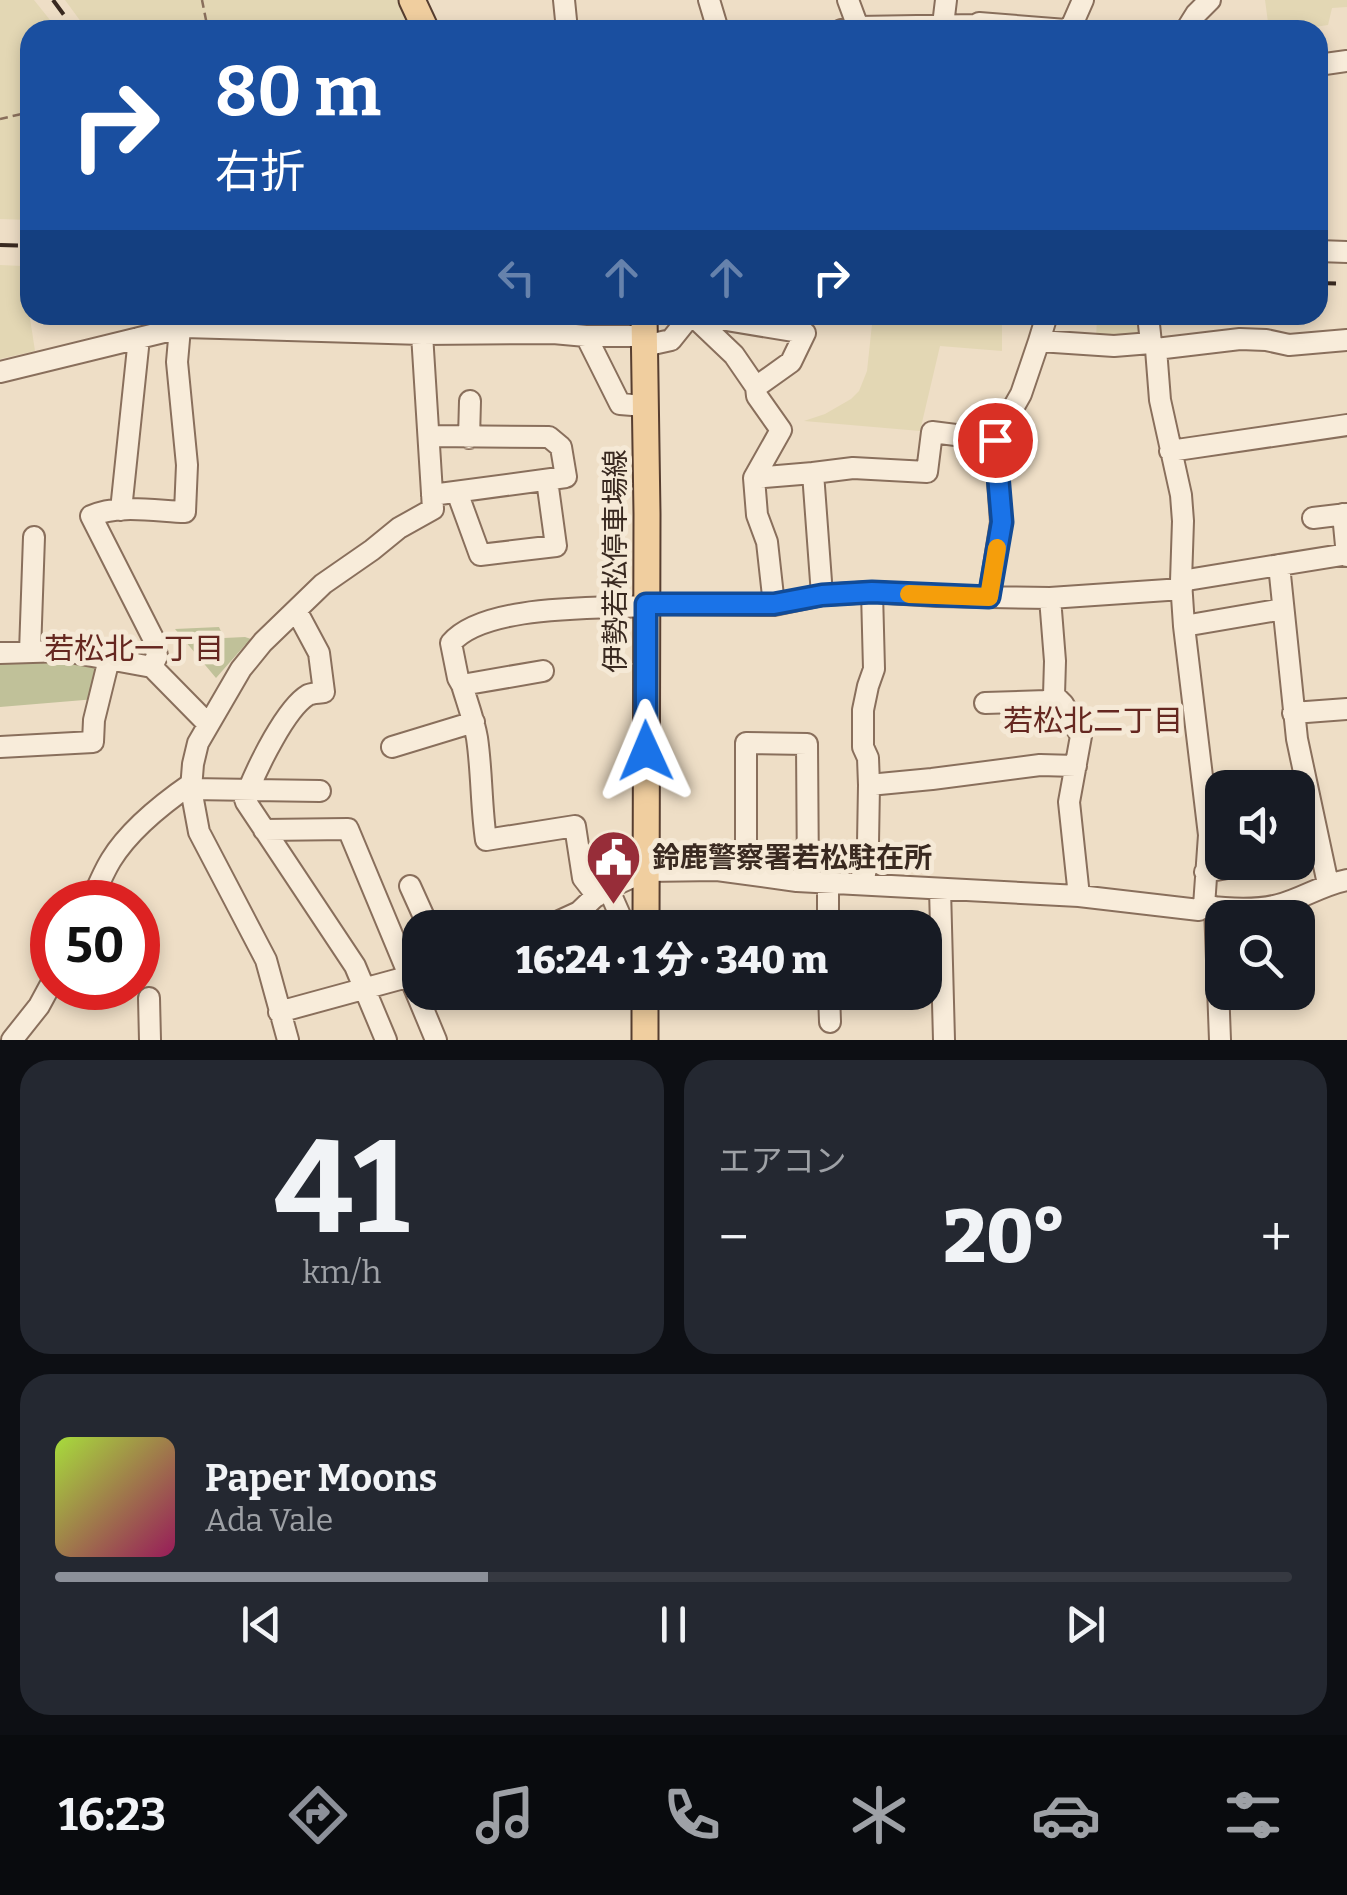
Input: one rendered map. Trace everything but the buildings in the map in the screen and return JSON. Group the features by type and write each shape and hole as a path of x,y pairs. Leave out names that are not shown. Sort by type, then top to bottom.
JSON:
{"main road":[{"name":"伊勢若松停車場線","path":"644,332 646,910"}],"street":[{"path":"1192,20 1210,0"},
{"path":"0,372 180,328 586,336 644,332 671,340 684,325"},
{"path":"703,325 734,355 781,430 754,478 774,604"},
{"path":"755,325 805,333 791,362 756,387"},
{"path":"989,597 1002,522 995,440 1021,394 1043,325"},
{"path":"1150,325 1160,400 1181,495 1184,626 1205,802"},
{"path":"152,666 157,656 154,640 91,516 122,510 185,512 180,328"},
{"path":"288,1040 266,960 199,832 191,786 198,743 241,669 263,642 323,584 399,528 433,510 422,334"},
{"path":"586,336 620,404 645,406"},
{"path":"122,510 139,338"},
{"path":"1039,341 1153,346 1240,339 1289,345 1347,340"},
{"path":"469,438 470,402"},
{"path":"1170,450 1347,425"},
{"path":"754,478 853,468 927,472 932,432 995,440"},
{"path":"429,436 549,437 562,447 566,476 432,495"},
{"path":"813,472 822,595"},
{"path":"457,492 480,555 556,546 547,480"},
{"path":"615,910 602,892 583,878 575,826 486,840 474,722 458,678 451,643 468,628 486,620 559,610 774,604 822,595 872,592 1050,598 1181,584 1347,554 1345,514 1313,518"},
{"path":"30,652 34,537"},
{"path":"1279,565 1293,713 1320,852 1347,899"},
{"path":"864,884 869,785 863,710 874,670 872,592"},
{"path":"1050,598 1054,695 1081,736 1069,802 1079,896"},
{"path":"1184,626 1283,609"},
{"path":"296,610 319,652 324,692 309,694 295,708 245,790 246,802 355,966 386,1040"},
{"path":"0,653 65,651 152,666 208,724"},
{"path":"0,747 93,742 94,720 109,658"},
{"path":"462,685 543,670"},
{"path":"985,702 1046,702 1054,695"},
{"path":"1293,713 1347,709"},
{"path":"392,747 474,722"},
{"path":"746,874 746,743 808,744 818,881 824,910"},
{"path":"869,785 1040,764 1076,766"},
{"path":"101,880 126,839 161,806 191,786 320,791"},
{"path":"264,830 348,829 402,947"},
{"path":"1315,853 1320,852"},
{"path":"581,910 602,892 646,871 717,870 818,881 1079,896 1205,908"},
{"path":"1292,900 1340,882"},
{"path":"410,886 421,910"},
{"path":"940,890 944,1040"},
{"path":"279,1012 402,978"},
{"path":"12,1040 35,1010"},
{"path":"149,1010 150,1040"},
{"path":"426,1010 436,1040"},
{"path":"635,1010 645,1034"},
{"path":"830,1010 830,1022"},
{"path":"1218,1010 1220,1040"}],"shaded area":[{"path":"0,0 34,0 50,20 20,20 20,220 0,219"},
{"path":"65,0 404,0 413,20 80,20"},
{"path":"1265,0 1347,0 1347,7 1332,8 1328,25 1328,20 1268,20"},
{"path":"0,265 20,266 20,325 31,325 35,351 0,359"},
{"path":"872,325 1002,325 1002,351 940,346 920,431 804,421 851,399 867,371"},
{"path":"1097,325 1143,325 1145,340 1096,341"}],"green space":[{"path":"219,627 224,638 254,640 216,678 175,629"},
{"path":"58,656 105,663 96,699 0,707 0,658"}],"railway":[{"path":"53,0 68,20"},
{"path":"0,245 20,246"},
{"path":"1328,283 1347,284"}],"slow traffic":[{"path":"909,594 989,597 997,548"}],"place":[{"name":"鈴鹿警察署若松駐在所","path":"613,906"}],"district":[{"name":"若松北一丁目","path":"134,649"},
{"name":"若松北二丁目","path":"1093,721"}],"route":[{"path":"646,751 646,604 774,604 822,595 872,592 989,597 1002,522 995,440"}]}
